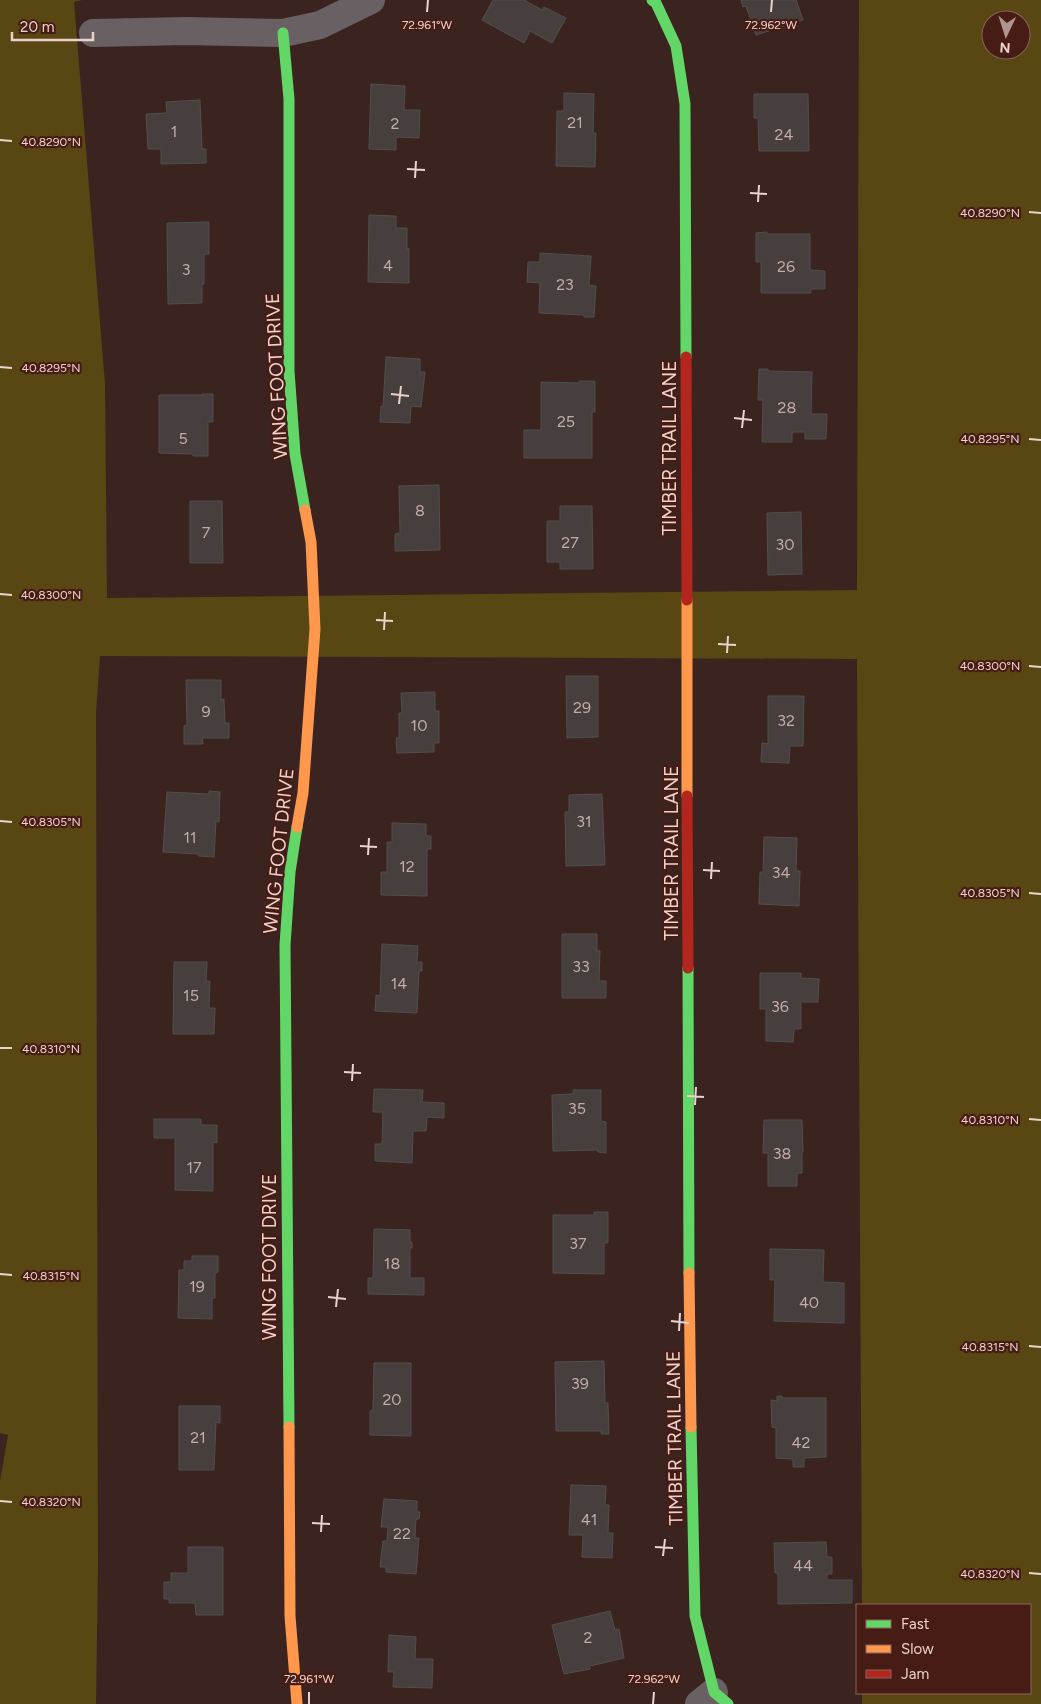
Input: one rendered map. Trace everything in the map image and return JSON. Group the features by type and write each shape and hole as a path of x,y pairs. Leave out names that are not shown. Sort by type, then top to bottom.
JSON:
{"street":[{"path":"93,33 186,31 283,33 320,25 371,0"},
{"name":"TIMBER TRAIL LANE","path":"652,0 656,3 676,46 685,104 689,1238 693,1541 695,1616 714,1700"},
{"name":"WING FOOT DRIVE","path":"283,33 289,99 289,370 295,454 310,542 315,629 303,792 290,872 285,945 290,1616 297,1704"}],"shaded area":[{"path":"0,0 82,0 74,2 105,384 107,598 857,590 859,0 1041,0 1041,1704 862,1704 862,1694 1031,1694 1031,1604 862,1604 857,659 100,656 96,713 98,1566 96,1704 0,1704 0,1481 8,1435 0,1433"}],"building":[{"path":"493,0 524,0 542,10 544,7 566,18 552,43 530,31 524,43 482,20"},
{"path":"741,0 796,0 803,20 756,35 746,6 743,7"},
{"path":"371,84 405,86 404,110 420,110 419,138 396,137 396,150 369,149"},
{"path":"564,93 594,94 593,133 596,133 595,167 556,166 557,111 564,111"},
{"path":"754,94 808,94 809,151 759,151 758,118 754,118"},
{"path":"200,100 202,149 206,149 206,163 161,164 161,149 148,149 146,114 167,113 166,102"},
{"path":"369,215 396,216 396,228 407,228 409,283 368,282"},
{"path":"209,222 209,254 204,254 202,303 168,304 167,223"},
{"path":"767,232 767,234 810,234 810,270 825,271 825,289 811,289 811,293 761,293 761,262 756,262 756,233"},
{"path":"540,253 591,256 589,285 596,286 594,317 539,313 540,283 527,282 528,262 540,262"},
{"path":"386,357 420,359 420,372 425,372 421,407 411,406 410,423 380,422 381,406 383,407"},
{"path":"759,369 812,372 811,414 827,414 826,439 805,439 805,432 792,432 792,442 762,442 763,400 758,400"},
{"path":"579,381 595,381 595,412 592,412 592,458 524,458 524,430 541,430 541,382 579,383"},
{"path":"213,394 213,422 208,422 208,456 159,453 159,395"},
{"path":"439,485 440,550 395,551 395,534 400,533 399,486"},
{"path":"190,501 222,501 223,563 190,563"},
{"path":"560,506 592,506 593,569 560,569 560,562 547,562 547,521 560,521"},
{"path":"801,512 802,574 768,575 767,513"},
{"path":"566,676 598,676 598,737 567,738"},
{"path":"186,680 221,680 221,700 224,699 225,723 229,723 229,738 202,738 203,744 184,744 184,726 187,725"},
{"path":"435,692 435,711 439,711 439,743 434,743 434,752 397,753 396,738 399,738 399,713 402,713 401,693"},
{"path":"768,696 804,696 803,746 790,746 789,763 761,762 762,743 768,744"},
{"path":"209,791 220,792 219,822 216,821 214,857 163,852 167,792 209,794"},
{"path":"602,794 605,865 566,866 565,812 569,812 569,795"},
{"path":"392,823 426,824 426,836 431,836 431,849 427,849 427,896 381,895 381,872 387,872 387,842 392,842"},
{"path":"764,837 797,838 796,871 800,871 799,906 759,904 760,872 763,872"},
{"path":"562,934 597,934 597,951 600,951 599,981 606,981 606,998 562,998"},
{"path":"382,944 418,946 417,962 422,962 422,971 419,971 417,1013 375,1011 376,995 380,996"},
{"path":"174,962 207,962 206,981 210,981 209,1008 215,1008 214,1034 173,1034"},
{"path":"760,973 801,973 801,978 819,979 818,1002 801,1002 801,1029 794,1029 793,1042 766,1041 766,1009 760,1009"},
{"path":"374,1089 423,1090 422,1102 444,1103 444,1118 427,1117 426,1131 413,1131 412,1163 375,1161 375,1144 382,1144 383,1112 373,1112"},
{"path":"573,1090 601,1090 601,1121 606,1122 606,1153 598,1152 597,1150 553,1151 552,1095 573,1094"},
{"path":"154,1119 201,1119 201,1125 217,1125 217,1143 213,1142 213,1191 175,1190 175,1138 154,1138"},
{"path":"764,1120 802,1120 802,1173 797,1173 797,1186 768,1186 768,1153 763,1153"},
{"path":"594,1212 608,1212 608,1243 604,1243 604,1274 553,1273 553,1215 594,1215"},
{"path":"374,1229 410,1230 412,1248 410,1248 410,1278 424,1278 424,1295 368,1294 368,1278 373,1278"},
{"path":"770,1249 824,1250 823,1282 844,1283 844,1323 774,1321 775,1280 770,1280"},
{"path":"192,1256 218,1256 218,1272 215,1274 215,1298 212,1298 212,1319 178,1318 179,1270 184,1270 184,1261 192,1261"},
{"path":"604,1361 605,1403 608,1403 609,1434 601,1434 601,1431 556,1431 555,1362"},
{"path":"374,1363 411,1363 411,1436 370,1435 370,1411 373,1410"},
{"path":"777,1396 782,1396 782,1398 826,1398 826,1457 804,1458 804,1467 793,1467 793,1459 776,1458 776,1428 772,1427 771,1400 777,1401"},
{"path":"179,1406 220,1406 220,1423 216,1422 214,1470 179,1470"},
{"path":"571,1485 606,1486 605,1505 609,1505 608,1533 613,1533 612,1558 582,1557 583,1535 569,1535"},
{"path":"384,1499 417,1501 417,1512 420,1512 419,1519 416,1519 415,1538 419,1538 416,1574 386,1572 386,1567 380,1567 383,1541 387,1541 388,1527 381,1527"},
{"path":"826,1542 827,1557 832,1557 832,1574 827,1574 827,1580 852,1580 852,1603 778,1604 778,1573 775,1573 774,1543"},
{"path":"188,1547 223,1547 223,1615 196,1615 195,1603 169,1603 169,1599 164,1599 164,1582 171,1582 171,1573 188,1573"},
{"path":"610,1611 615,1630 619,1629 624,1658 590,1666 590,1669 564,1674 552,1625"},
{"path":"389,1635 416,1637 415,1659 433,1659 432,1688 393,1687 394,1672 388,1672"}],"traffic: fast":[{"path":"652,0 656,3 676,46 685,104 686,357"},
{"path":"283,33 289,99 289,371 295,454 305,510"},
{"path":"289,1427 285,945 290,872 297,827"},
{"path":"688,968 689,1273"},
{"path":"691,1427 695,1616 714,1692 728,1704"}],"traffic: slow":[{"path":"297,827 303,793 315,629 311,542 305,510"},
{"path":"687,600 687,796"},
{"path":"689,1273 691,1427"},
{"path":"289,1427 290,1616 297,1704"}],"traffic: jam":[{"path":"686,357 687,600"},
{"path":"687,796 688,968"}]}
